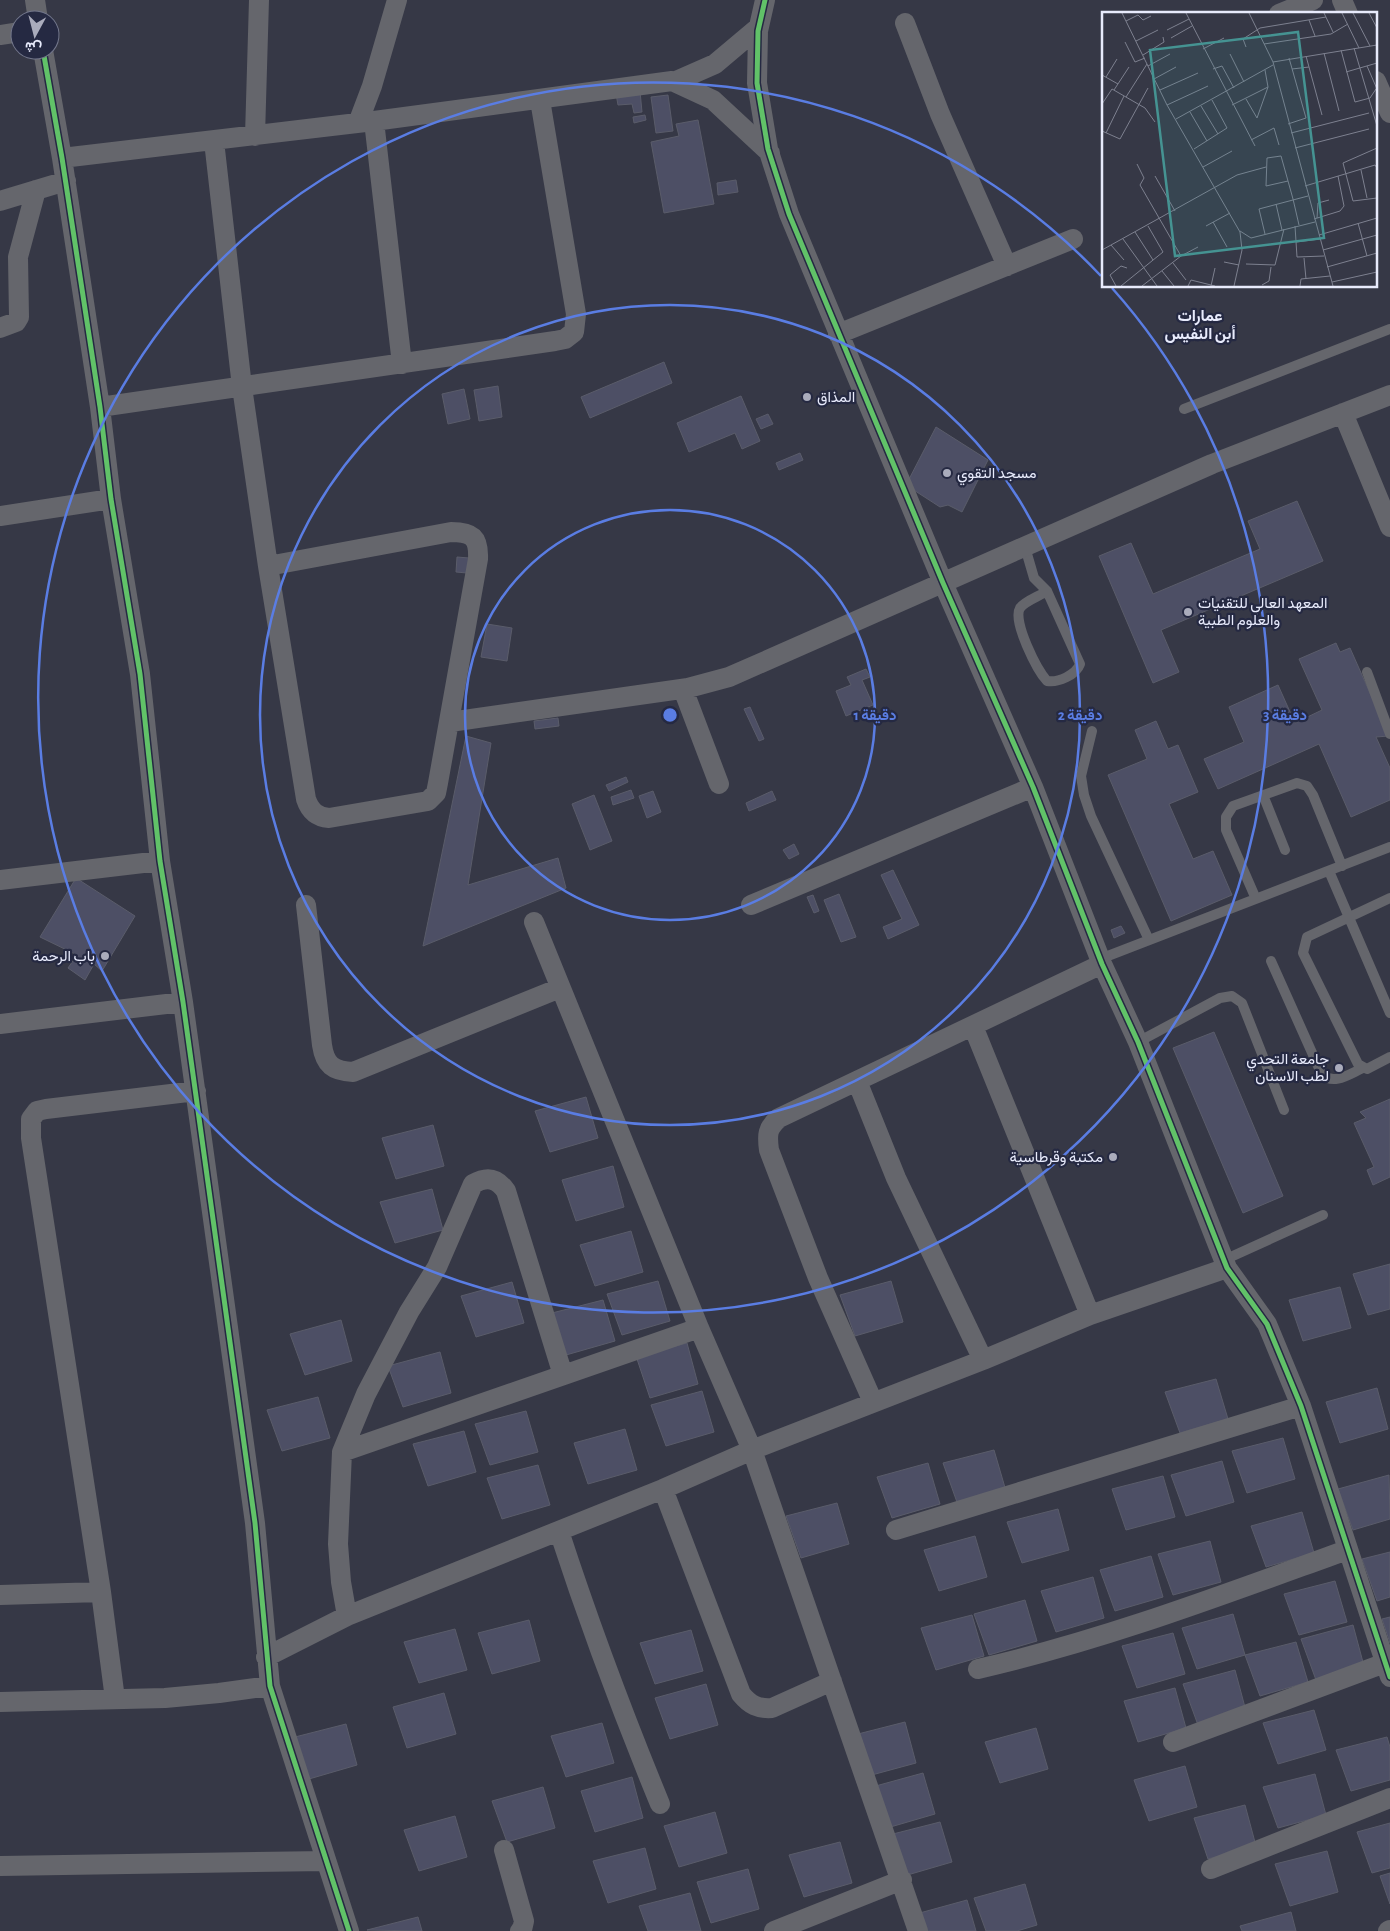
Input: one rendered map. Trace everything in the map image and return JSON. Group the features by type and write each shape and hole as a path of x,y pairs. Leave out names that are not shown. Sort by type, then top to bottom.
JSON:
{"street":[{"path":"255,136 259,0"},
{"path":"397,0 372,86 366,122 402,364"},
{"path":"765,0 759,27 757,83 770,153 789,214 943,583 1033,787 1101,961 1138,1042 1225,1264 1267,1324 1302,1406 1347,1550 1388,1670 1173,1742"},
{"path":"1287,7 1313,0"},
{"path":"1342,0 1347,12"},
{"path":"905,23 940,114 1007,266"},
{"path":"674,82 716,64 759,27"},
{"path":"45,60 66,181 100,407 111,499 140,674 160,861 183,1002 256,1523 266,1657 270,1686 349,1931"},
{"path":"62,158 366,122 672,81 713,100 770,153"},
{"path":"1378,86 1390,113"},
{"path":"100,407 242,388 555,341 574,332 576,314 540,100"},
{"path":"214,141 242,388 268,566 306,799 314,813 329,818 418,804 433,798 436,793 450,722 478,559 479,547 476,541 471,536 462,532 451,532 268,566"},
{"path":"0,201 66,181"},
{"path":"0,328 16,322 19,317 18,257 36,190"},
{"path":"838,334 1073,239"},
{"path":"450,722 683,689 729,677 1212,464 1390,395"},
{"path":"1343,413 1390,527"},
{"path":"0,516 111,499"},
{"path":"683,689 719,784"},
{"path":"752,905 1033,787"},
{"path":"0,880 160,861"},
{"path":"306,905 322,1045 327,1062 335,1069 353,1072 560,988"},
{"path":"534,922 699,1328 752,1450 902,1880 918,1931"},
{"path":"873,1402 818,1278 769,1150 768,1137 770,1125 779,1118 973,1026 1101,961"},
{"path":"0,1024 183,1002"},
{"path":"973,1026 1090,1315"},
{"path":"857,1081 896,1178 983,1360"},
{"path":"115,1699 101,1592 30,1123 37,1111 46,1109 196,1092"},
{"path":"348,1616 341,1582 338,1544 342,1452 366,1394 409,1312 437,1267 473,1184 482,1179 492,1178 500,1183 506,1191 564,1375"},
{"path":"266,1657 348,1616 662,1489 752,1450 983,1360 1090,1315 1225,1264"},
{"path":"342,1452 699,1328"},
{"path":"896,1530 1302,1406"},
{"path":"662,1489 741,1694 747,1702 762,1709 772,1708 832,1682"},
{"path":"559,1531 590,1625 625,1720 660,1804"},
{"path":"978,1669 1058,1649 1140,1624 1347,1550"},
{"path":"0,1595 101,1592"},
{"path":"0,1702 174,1697 270,1686"},
{"path":"1211,1870 1390,1798"},
{"path":"504,1850 524,1921 520,1931"},
{"path":"0,1866 326,1861"},
{"path":"774,1931 902,1880"}],"lane":[{"path":"1184,409 1390,329"},
{"path":"1024,547 1034,578 1047,591 1080,664 1078,670 1071,675 1053,682 1047,681 1037,666 1023,636 1018,615 1019,609 1023,605 1047,591"},
{"path":"1368,672 1390,734"},
{"path":"1092,730 1081,776 1084,795 1091,816 1149,940"},
{"path":"1256,899 1226,830 1226,817 1233,806 1296,783 1307,786 1313,795 1342,866"},
{"path":"1263,795 1285,850"},
{"path":"1101,961 1149,940 1390,847"},
{"path":"1329,871 1390,1013"},
{"path":"1362,1068 1358,1064 1303,953 1307,937 1390,898"},
{"path":"1271,961 1322,1075 1327,1079 1336,1080 1362,1068 1367,1069 1390,1057"},
{"path":"1138,1042 1220,998 1232,996 1242,1003 1284,1110"},
{"path":"1225,1264 1322,1215"}],"building":[{"path":"640,91 642,112 634,113 632,104 618,105 616,94"},
{"path":"668,95 673,131 656,133 651,97"},
{"path":"645,115 646,120 634,123 633,117"},
{"path":"698,120 714,204 664,213 651,142 679,136 676,124"},
{"path":"736,180 738,192 718,195 717,183"},
{"path":"664,362 672,383 590,418 581,397"},
{"path":"498,386 502,417 479,421 474,390"},
{"path":"464,389 470,419 448,424 442,394"},
{"path":"741,396 760,441 742,449 735,433 689,452 677,423"},
{"path":"768,414 773,424 761,429 756,419"},
{"name":"مسجد التقوي","path":"936,427 988,460 962,512 948,505 940,507 906,485"},
{"path":"800,453 803,460 779,470 776,463"},
{"path":"1297,501 1323,561 1161,630 1179,672 1153,683 1099,556 1131,543 1153,594 1260,549 1248,521"},
{"path":"457,557 469,558 467,573 456,572"},
{"path":"487,624 512,628 507,661 481,657"},
{"path":"1336,643 1340,652 1350,648 1389,736 1376,737 1390,768 1390,800 1351,817 1319,744 1218,789 1204,759 1244,742 1229,707 1278,685 1295,723 1322,710 1299,659"},
{"path":"866,669 870,677 862,680 873,705 846,716 836,691 851,685 847,677"},
{"path":"750,707 764,739 759,741 744,709"},
{"path":"558,718 559,726 535,729 534,721"},
{"path":"1156,721 1168,749 1178,745 1198,792 1169,804 1193,859 1213,851 1232,895 1171,921 1108,775 1147,759 1135,730"},
{"path":"466,736 491,743 468,885 558,858 566,888 423,946"},
{"path":"626,777 628,782 609,791 606,785"},
{"path":"631,790 634,798 613,805 611,797"},
{"path":"653,791 661,812 647,818 639,796"},
{"path":"772,791 776,800 749,811 746,803"},
{"path":"594,795 612,841 590,850 572,804"},
{"path":"794,844 799,854 789,859 783,850"},
{"path":"893,870 919,925 888,939 883,927 902,919 881,875"},
{"path":"76,878 135,916 102,971 94,964 85,980 68,968 77,955 40,937"},
{"path":"839,894 856,937 841,942 824,900"},
{"path":"813,895 819,911 814,913 807,897"},
{"path":"1121,926 1125,933 1114,938 1111,930"},
{"path":"1214,1032 1283,1196 1243,1213 1173,1048"},
{"path":"586,1097 598,1138 550,1152 535,1111"},
{"path":"1390,1099 1390,1177 1373,1185 1367,1170 1374,1167 1354,1123 1366,1118 1360,1112"},
{"path":"433,1125 444,1166 396,1179 382,1138"},
{"path":"613,1166 624,1207 576,1221 562,1180"},
{"path":"432,1189 443,1230 395,1243 380,1202"},
{"path":"631,1231 643,1272 595,1286 580,1245"},
{"path":"1390,1264 1390,1309 1368,1315 1353,1274"},
{"path":"658,1281 670,1321 622,1335 607,1294"},
{"path":"891,1281 903,1322 855,1336 840,1295"},
{"path":"512,1282 524,1323 476,1337 461,1296"},
{"path":"1340,1287 1351,1328 1303,1341 1289,1300"},
{"path":"603,1300 615,1341 566,1355 552,1313"},
{"path":"341,1320 352,1361 305,1375 290,1334"},
{"path":"687,1343 698,1384 650,1398 636,1356"},
{"path":"440,1352 451,1393 403,1407 388,1366"},
{"path":"1216,1379 1228,1419 1180,1433 1165,1392"},
{"path":"1377,1388 1388,1429 1340,1443 1326,1402"},
{"path":"702,1391 714,1432 666,1446 651,1405"},
{"path":"318,1397 330,1438 282,1451 267,1410"},
{"path":"526,1411 538,1452 490,1465 475,1424"},
{"path":"625,1429 637,1470 588,1484 574,1443"},
{"path":"464,1431 476,1472 428,1486 413,1444"},
{"path":"1283,1438 1295,1479 1247,1493 1232,1451"},
{"path":"994,1450 1006,1491 958,1505 943,1463"},
{"path":"1222,1461 1234,1502 1186,1516 1171,1475"},
{"path":"928,1463 940,1504 892,1518 877,1477"},
{"path":"538,1465 550,1505 502,1519 487,1478"},
{"path":"1389,1475 1390,1519 1353,1530 1338,1489"},
{"path":"1163,1476 1175,1517 1126,1530 1112,1489"},
{"path":"837,1503 849,1544 801,1558 786,1516"},
{"path":"1058,1509 1069,1550 1022,1563 1007,1522"},
{"path":"1302,1512 1314,1553 1266,1567 1251,1526"},
{"path":"975,1536 987,1577 939,1591 924,1550"},
{"path":"1210,1541 1221,1582 1173,1595 1158,1554"},
{"path":"1390,1552 1390,1597 1377,1601 1362,1559"},
{"path":"1151,1556 1163,1597 1115,1611 1100,1570"},
{"path":"1093,1577 1104,1618 1056,1632 1041,1591"},
{"path":"1335,1581 1347,1622 1299,1635 1284,1594"},
{"path":"1025,1600 1037,1641 989,1655 974,1614"},
{"path":"1233,1614 1245,1655 1197,1669 1182,1628"},
{"path":"972,1615 984,1656 936,1670 921,1628"},
{"path":"1390,1617 1390,1643 1382,1619"},
{"path":"529,1620 540,1661 492,1674 478,1633"},
{"path":"1353,1625 1364,1666 1316,1680 1301,1639"},
{"path":"455,1629 467,1670 419,1683 404,1642"},
{"path":"691,1630 703,1671 655,1684 640,1643"},
{"path":"1173,1633 1185,1674 1137,1688 1122,1646"},
{"path":"1296,1642 1308,1682 1260,1696 1245,1655"},
{"path":"1235,1670 1246,1711 1198,1725 1183,1684"},
{"path":"706,1684 718,1725 670,1739 655,1698"},
{"path":"1175,1688 1186,1728 1138,1742 1124,1701"},
{"path":"444,1693 456,1734 407,1748 393,1707"},
{"path":"1314,1710 1326,1750 1278,1764 1263,1723"},
{"path":"905,1722 916,1763 868,1776 854,1735"},
{"path":"602,1723 614,1763 566,1777 551,1736"},
{"path":"346,1724 357,1765 309,1779 295,1737"},
{"path":"1036,1728 1048,1769 1000,1783 985,1742"},
{"path":"1387,1737 1390,1747 1390,1780 1351,1791 1336,1750"},
{"path":"1185,1766 1197,1807 1149,1821 1134,1780"},
{"path":"923,1773 935,1814 887,1828 872,1787"},
{"path":"1315,1774 1326,1815 1278,1828 1263,1787"},
{"path":"632,1777 643,1818 595,1832 581,1791"},
{"path":"543,1787 555,1828 507,1842 492,1801"},
{"path":"1245,1805 1256,1846 1208,1859 1194,1818"},
{"path":"715,1812 727,1853 679,1867 664,1826"},
{"path":"455,1816 467,1857 419,1871 404,1830"},
{"path":"940,1822 952,1862 904,1876 889,1835"},
{"path":"1390,1823 1390,1868 1372,1873 1357,1832"},
{"path":"840,1842 852,1883 804,1897 789,1855"},
{"path":"645,1848 656,1889 608,1903 593,1861"},
{"path":"1327,1851 1338,1892 1290,1906 1275,1864"},
{"path":"748,1869 759,1909 711,1923 697,1882"},
{"path":"1390,1873 1390,1904 1380,1876"},
{"path":"1025,1884 1037,1925 1017,1931 986,1931 974,1898"},
{"path":"690,1893 701,1931 648,1931 639,1906"},
{"path":"967,1900 976,1931 922,1931 916,1914"},
{"path":"1291,1912 1296,1931 1242,1931 1240,1926"},
{"path":"418,1917 422,1931 367,1930"}],"cycle path":[{"path":"765,0 758,31 757,83 768,149 789,214 943,583 1033,787 1102,964 1138,1042 1227,1268 1267,1324 1301,1406 1390,1677"},
{"path":"45,60 62,158 100,407 111,499 140,674 160,861 183,1002 255,1523 270,1686 349,1931"}],"place":[{"name":"المذاق","path":"807,397"},
{"name":"مسجد التقوي","path":"947,473"},
{"name":"المعهد العالي للتقنيات والعلوم الطبية","path":"1188,612"},
{"name":"باب الرحمة","path":"105,956"},
{"name":"جامعة التحدي لطب الاسنان","path":"1339,1068"},
{"name":"مكتبة وقرطاسية","path":"1113,1157"}],"district":[{"name":"عمارات أبن النفيس","path":"1200,324"}]}
